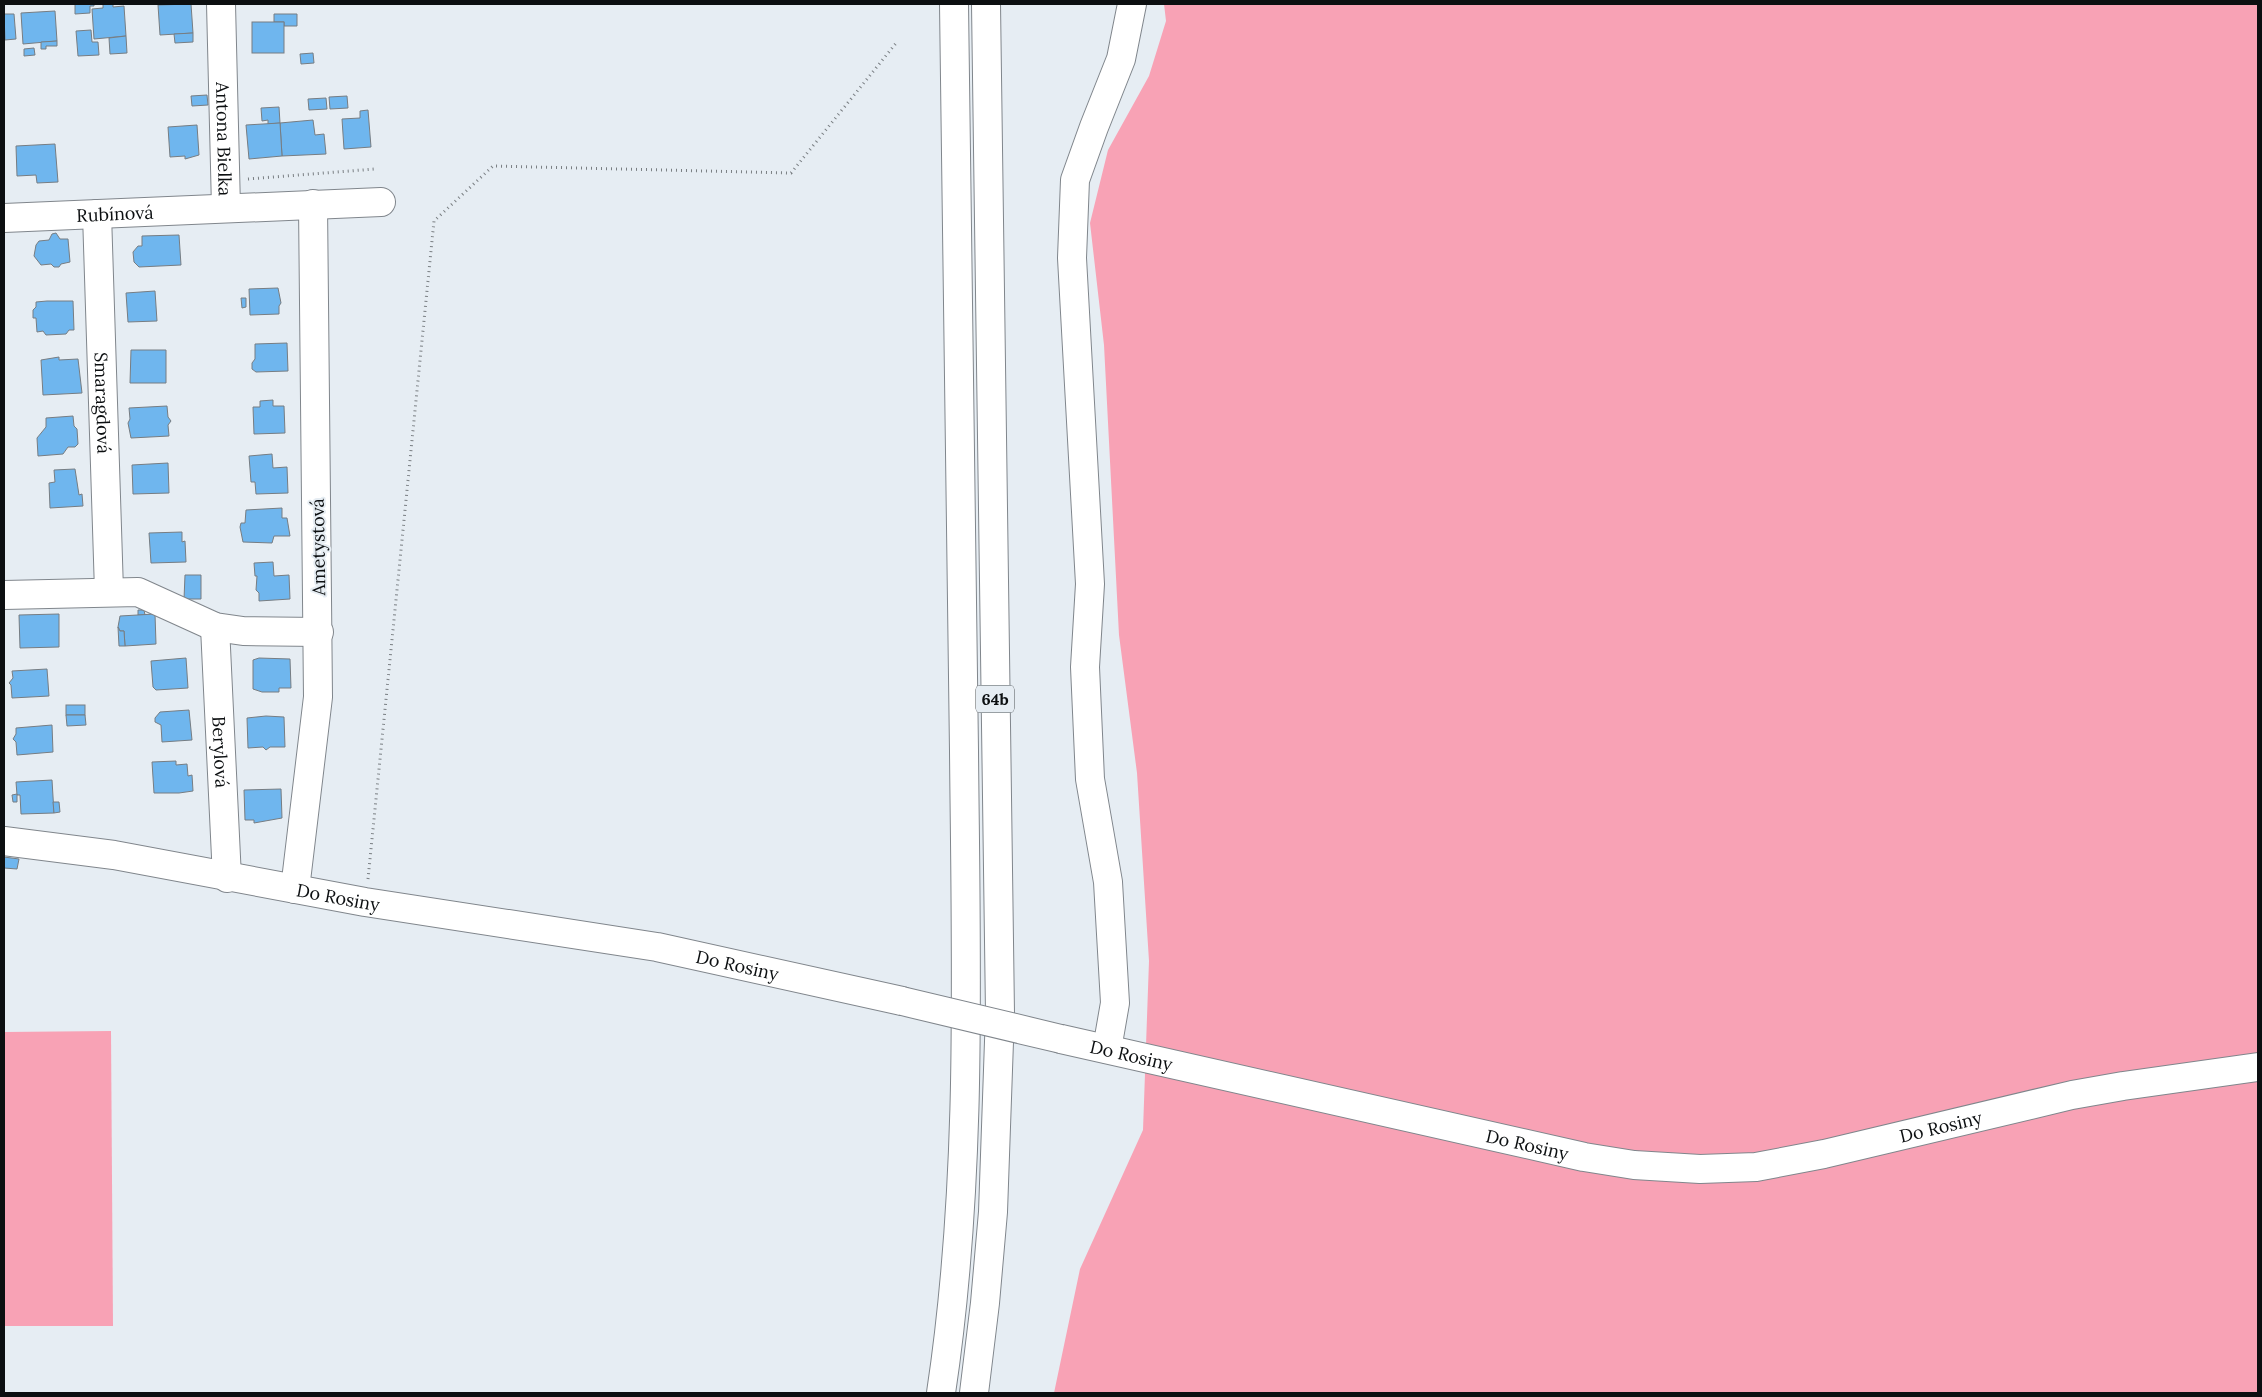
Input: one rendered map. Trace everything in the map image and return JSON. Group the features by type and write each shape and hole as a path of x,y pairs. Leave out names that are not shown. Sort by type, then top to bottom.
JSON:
{"main road":[{"name":"Antona Bielka","path":"222,4 226,208 380,202"},
{"name":"64b","path":"941,1393 953,1298 960,1214 968,1011 954,4"},
{"name":"64b","path":"974,1393 986,1303 994,1212 1000,1013 986,4"},
{"path":"1107,1049 1115,1004 1108,882 1090,779 1086,667 1090,584 1072,258 1075,180 1094,126 1122,60 1132,4"},
{"name":"Ametystová","path":"295,889 318,697 319,632 313,204"},
{"name":"Rubínová","path":"4,218 226,208"},
{"name":"Smaragdová","path":"97,214 109,591"},
{"path":"4,595 109,591 138,592 214,627 243,631 319,632"},
{"name":"Berylová","path":"214,627 227,878"},
{"name":"Do Rosiny","path":"4,841 114,856 365,902 657,947 1584,1157 1634,1165 1700,1168 1756,1166 1824,1154 2072,1095 2258,1067"}],"path":[{"path":"365,902 434,221 494,166 791,173 897,42"},
{"path":"246,179 375,169"}],"shaded area":[{"path":"1164,4 2258,4 2258,1393 1054,1393 1080,1269 1143,1130 1149,961 1137,773 1119,635 1104,345 1090,223 1108,150 1149,76 1166,21"},
{"path":"111,1031 113,1326 4,1326 4,1032"}],"building":[{"path":"75,4 94,4 94,6 90,6 90,13 75,14"},
{"path":"103,4 113,4 113,7 124,6 126,36 94,39 92,9 103,8"},
{"path":"191,4 193,33 160,35 158,5"},
{"path":"55,11 57,41 23,44 21,13"},
{"path":"4,14 14,14 16,39 5,40"},
{"path":"274,14 297,14 297,26 284,26 284,22 274,22"},
{"path":"252,22 284,22 284,53 252,53"},
{"path":"91,30 92,42 98,42 99,55 78,56 76,31"},
{"path":"193,33 193,42 175,43 174,34"},
{"path":"126,36 127,53 110,54 109,38"},
{"path":"57,41 57,46 46,46 46,49 41,49 41,42"},
{"path":"34,48 35,55 24,56 24,49"},
{"path":"313,53 314,63 301,64 300,54"},
{"path":"207,95 208,105 192,106 191,96"},
{"path":"347,96 348,108 330,109 329,97"},
{"path":"326,98 327,109 309,110 308,99"},
{"path":"279,107 280,123 268,124 268,120 262,121 261,108"},
{"path":"368,110 371,147 344,149 342,119 360,118 360,111"},
{"path":"313,120 315,135 324,134 326,154 282,156 280,123"},
{"path":"280,123 282,156 249,159 246,125"},
{"path":"197,125 199,155 185,159 185,156 170,157 168,127"},
{"path":"55,144 58,182 37,183 36,175 17,176 16,146"},
{"path":"56,233 60,239 68,239 70,262 61,264 59,267 54,267 51,264 41,265 34,256 36,245 39,241 49,240 52,234"},
{"path":"179,235 181,265 139,267 134,262 133,252 138,246 142,246 142,236"},
{"path":"278,288 281,303 279,314 250,315 249,289"},
{"path":"155,291 157,321 128,322 126,293"},
{"path":"241,298 246,298 246,307 242,308"},
{"path":"73,301 74,330 69,330 66,334 46,335 43,331 37,332 36,318 33,318 33,310 36,307 36,302"},
{"path":"287,343 288,371 256,372 252,369 252,363 255,359 255,344"},
{"path":"131,350 166,350 166,383 130,383"},
{"path":"59,357 59,360 78,359 82,393 43,395 41,360"},
{"path":"273,400 273,406 284,406 285,433 254,434 253,407 260,407 260,401"},
{"path":"167,406 168,417 171,421 168,425 169,436 131,438 128,423 130,419 129,408"},
{"path":"73,416 74,426 77,429 78,444 75,447 68,447 63,454 38,456 37,438 46,427 46,418"},
{"path":"272,454 273,468 287,467 288,493 256,494 255,482 251,482 249,456"},
{"path":"168,463 169,493 133,494 132,465"},
{"path":"75,469 79,495 82,494 83,506 50,508 49,483 55,482 54,470"},
{"path":"282,508 282,518 287,518 290,536 274,536 272,543 243,542 240,527 241,523 245,523 246,510"},
{"path":"182,532 182,542 185,541 186,562 151,563 149,533"},
{"path":"273,562 274,576 289,575 290,599 259,601 259,593 256,590 257,576 255,576 254,563"},
{"path":"185,575 201,575 201,599 184,599"},
{"path":"138,610 144,610 145,615 138,615"},
{"path":"59,614 59,647 20,648 19,615"},
{"path":"155,614 156,644 125,646 124,631 120,631 118,627 120,616"},
{"path":"118,627 120,631 124,631 125,646 119,646"},
{"path":"186,658 188,688 156,690 153,687 151,661"},
{"path":"259,658 290,659 291,688 279,688 279,692 262,692 253,689 253,660"},
{"path":"47,669 49,696 12,698 11,685 9,683 13,678 12,671"},
{"path":"66,705 85,705 85,715 66,715"},
{"path":"189,710 192,740 162,742 161,725 155,722 155,718 160,712"},
{"path":"66,715 85,715 86,725 67,726"},
{"path":"284,717 285,747 270,747 266,750 263,747 248,748 247,718"},
{"path":"52,725 53,752 17,755 16,742 13,739 16,734 16,728"},
{"path":"176,761 176,765 187,764 188,776 192,775 193,791 154,793 152,762"},
{"path":"52,780 54,813 21,814 20,795 17,795 16,782"},
{"path":"281,789 282,818 254,823 254,820 245,820 244,790"},
{"path":"17,794 17,802 13,802 12,795"},
{"path":"53,802 59,802 60,812 54,813"},
{"path":"4,857 19,859 17,869 4,868"}]}
